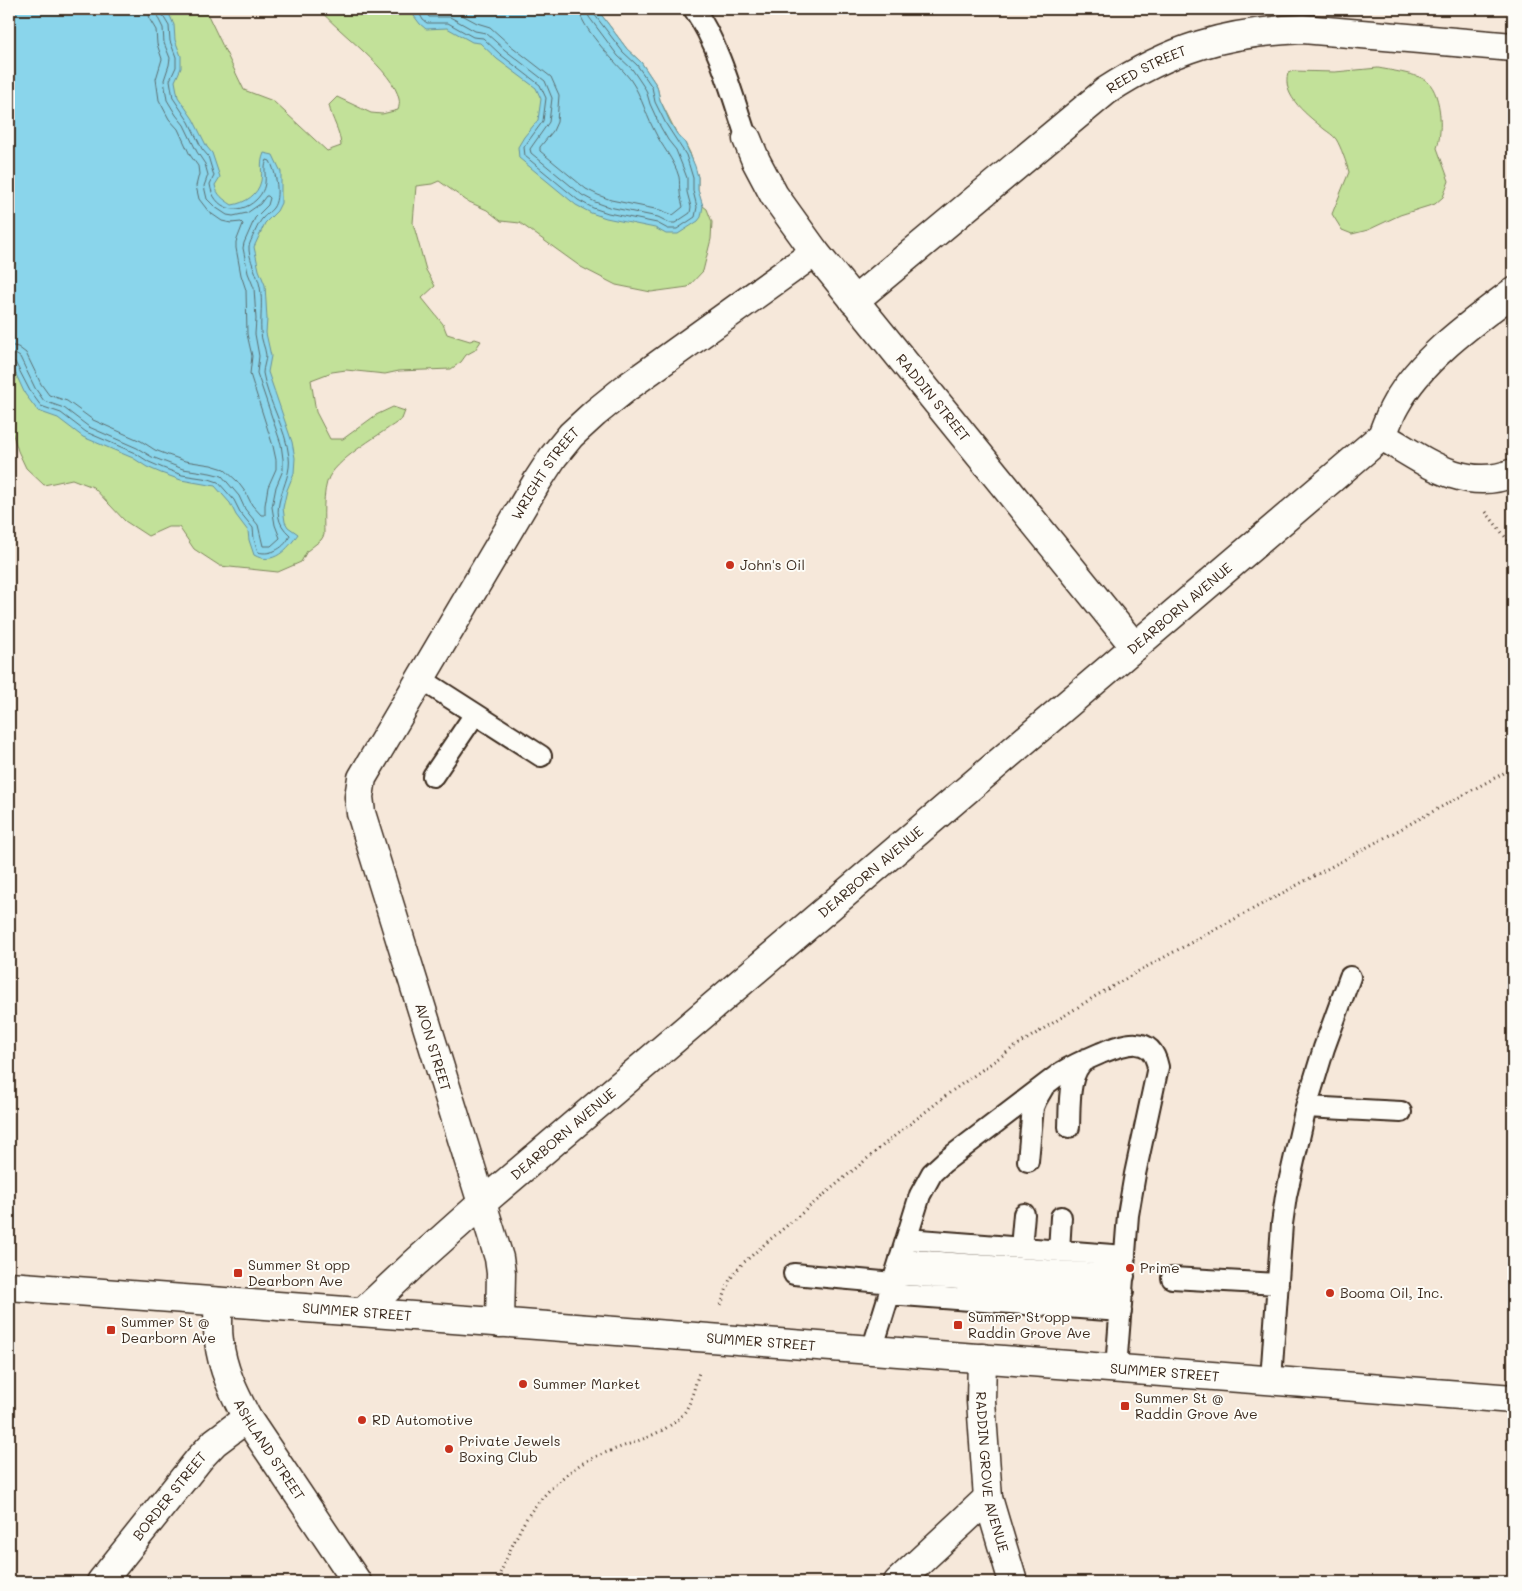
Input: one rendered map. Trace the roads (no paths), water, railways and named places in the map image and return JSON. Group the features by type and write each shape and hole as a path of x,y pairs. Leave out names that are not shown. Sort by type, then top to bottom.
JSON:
{"street":[{"name":"REED STREET","path":"854,301 1106,91 1131,74 1158,60 1186,49 1214,40 1244,34 1273,30 1304,29 1513,47"},
{"name":"RADDIN STREET","path":"747,139 759,168 774,195 815,252 1135,647"},
{"name":"WRIGHT STREET","path":"365,772 538,480 571,435 595,412 626,388 815,252"},
{"name":"DEARBORN AVENUE","path":"363,1312 482,1204 1382,436 1396,404 1426,363 1513,292"},
{"path":"1382,436 1439,469 1460,477 1478,480 1497,478 1513,473"},
{"name":"AVON STREET","path":"365,772 359,791 361,813 501,1266 500,1323"},
{"name":"SUMMER STREET","path":"9,1286 1513,1399"},
{"name":"ASHLAND STREET","path":"219,1302 219,1341 223,1366 246,1418 357,1582"},
{"name":"RADDIN GROVE AVENUE","path":"982,1358 981,1401 988,1498 1014,1582"},
{"name":"BORDER STREET","path":"101,1582 200,1458 215,1442 246,1418"},
{"path":"898,1582 988,1498"}],"lane":[{"path":"694,9 719,57 747,139"},
{"path":"420,679 541,756"},
{"path":"433,776 475,714"},
{"path":"1271,1380 1282,1224 1286,1196 1306,1107 1324,1048 1350,977"},
{"path":"872,1350 920,1195 932,1173 1054,1077 1078,1062 1122,1045 1134,1043 1149,1049 1158,1067 1128,1215 1116,1368"},
{"path":"1069,1127 1074,1074 1079,1066 1088,1059"},
{"path":"1028,1161 1032,1115 1036,1100 1043,1088 1054,1077"},
{"path":"1306,1107 1401,1112"},
{"path":"1021,1248 1024,1214"},
{"path":"1059,1251 1061,1217"},
{"path":"907,1239 1125,1256"},
{"path":"794,1274 1123,1284"},
{"path":"894,1278 1121,1311"},
{"path":"1172,1278 1278,1284"}],"water":[{"path":"9,9 167,9 174,25 175,40 181,56 181,68 175,81 178,97 212,153 220,177 215,185 219,194 232,205 250,198 257,190 261,181 264,153 273,155 281,172 281,203 277,211 265,223 254,247 259,270 265,285 266,333 271,356 268,372 292,442 295,458 294,473 287,490 283,508 285,522 288,527 298,534 285,550 274,557 261,558 254,555 248,531 230,503 215,486 181,480 161,473 133,458 83,437 58,418 38,411 25,394 9,359"},
{"path":"412,9 597,9 627,49 641,62 657,86 660,100 670,122 685,143 695,166 698,177 698,190 703,206 701,217 678,234 666,234 655,228 606,218 576,205 519,158 518,147 538,120 541,99 536,88 497,59 480,43 472,42 447,28 426,29 414,16"}],"place":[{"name":"John's Oil","path":"730,565"},
{"name":"Prime","path":"1130,1268"},
{"name":"Summer St opp Dearborn Ave","path":"238,1273"},
{"name":"Booma Oil, Inc.","path":"1330,1293"},
{"name":"Summer St opp Raddin Grove Ave","path":"958,1325"},
{"name":"Summer St @ Dearborn Ave","path":"111,1330"},
{"name":"Summer Market","path":"523,1384"},
{"name":"Summer St @ Raddin Grove Ave","path":"1125,1406"},
{"name":"RD Automotive","path":"362,1420"},
{"name":"Private Jewels Boxing Club","path":"449,1449"}]}
